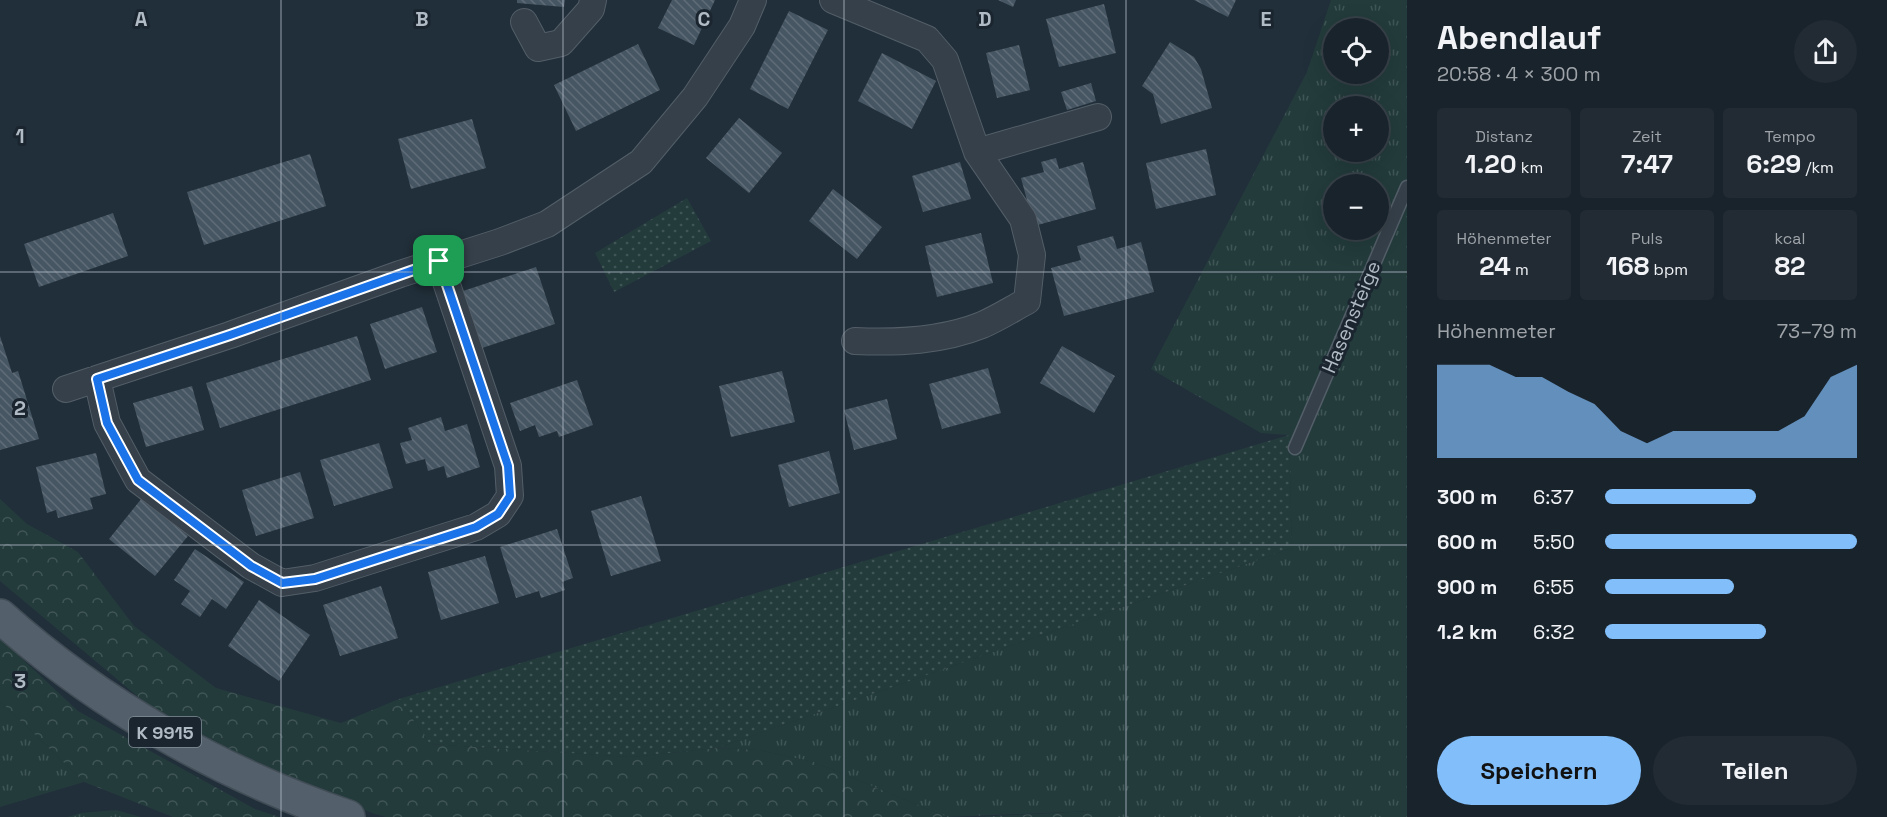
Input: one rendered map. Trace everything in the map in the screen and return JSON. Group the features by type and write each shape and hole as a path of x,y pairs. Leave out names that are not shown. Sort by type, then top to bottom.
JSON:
{"main road":[{"name":"K 9915","path":"0,616 67,670 123,708 204,756 307,803 348,817"}],"street":[{"path":"524,22 538,48 561,43 591,9 594,0"},
{"path":"66,390 547,224 640,162 695,97 742,26 753,0"},
{"path":"833,0 927,39 945,60 977,152 1023,219 1032,255 1027,301 982,325 930,339 895,343 855,341"},
{"path":"977,152 1098,117"},
{"path":"97,379 107,423 138,480 251,566 282,583 315,579 476,527 498,514 510,496 508,466 439,261"}],"lane":[{"name":"Hasensteige","path":"1295,448 1407,187"}],"green space":[{"path":"1331,0 1407,0 1407,817 1104,817 1092,811 947,817 814,762 759,750 717,748 1292,548 1289,435 1261,433 1151,369 1307,72 1323,24 1323,84 1389,84 1389,18 1325,18"},
{"path":"687,198 711,241 614,292 595,253"},
{"path":"1289,435 1292,548 717,748 631,757 430,744 399,699"},
{"path":"0,499 27,524 78,552 134,626 216,688 341,723 399,699 430,744 631,757 717,748 759,750 814,762 947,817 386,817 375,814 240,761 161,716 0,581"},
{"path":"0,638 78,711 255,809 279,817 173,817 84,782 0,701"},
{"path":"0,701 84,782 0,807"},
{"path":"116,810 141,817 67,817 81,813"},
{"path":"1093,811 1104,817 976,817"}],"building":[{"path":"517,0 565,0 564,7 517,3"},
{"path":"672,0 715,0 694,45 658,28"},
{"path":"998,0 1016,0 1013,7"},
{"path":"1194,0 1236,0 1228,17"},
{"path":"1104,4 1116,53 1059,67 1046,19"},
{"path":"789,11 828,30 788,109 750,89"},
{"path":"1170,42 1194,57 1201,69 1212,108 1161,124 1153,94 1142,86"},
{"path":"638,44 660,90 576,131 554,85"},
{"path":"1019,45 1030,90 997,98 986,53"},
{"path":"882,53 936,81 912,129 858,101"},
{"path":"1091,83 1096,101 1067,110 1061,92"},
{"path":"739,118 782,153 749,193 706,158"},
{"path":"472,119 486,168 411,189 398,139"},
{"path":"1206,149 1216,195 1156,209 1146,163"},
{"path":"310,154 326,206 204,245 187,192"},
{"path":"1056,158 1059,169 1083,162 1096,209 1034,226 1021,178 1044,172 1041,162"},
{"path":"960,162 971,199 923,212 912,176"},
{"path":"833,189 882,227 857,259 809,221"},
{"path":"113,213 128,256 39,287 24,244"},
{"path":"981,233 993,283 937,297 925,246"},
{"path":"1113,236 1117,249 1141,242 1154,292 1064,316 1051,268 1081,260 1077,246"},
{"path":"536,267 555,324 482,348 463,291"},
{"path":"422,307 437,352 385,369 370,324"},
{"path":"0,336 12,373 18,371 39,439 0,450"},
{"path":"357,336 371,380 220,428 206,383"},
{"path":"1062,346 1115,376 1094,413 1040,383"},
{"path":"988,368 1001,413 942,429 929,384"},
{"path":"782,371 795,422 731,437 719,386"},
{"path":"577,380 593,425 559,437 557,431 539,437 535,425 520,431 510,403"},
{"path":"192,386 204,430 146,447 133,403"},
{"path":"887,399 897,439 854,450 844,410"},
{"path":"441,417 445,431 467,424 480,467 447,478 444,466 428,471 425,459 406,464 400,443 412,440 408,428"},
{"path":"379,443 393,488 334,506 320,460"},
{"path":"829,451 840,493 789,507 778,465"},
{"path":"96,453 106,494 90,498 93,509 58,518 56,510 47,513 36,467"},
{"path":"300,472 314,518 256,536 242,490"},
{"path":"641,496 661,561 611,576 591,511"},
{"path":"142,498 188,536 155,576 109,539"},
{"path":"557,529 573,578 562,582 565,590 541,598 539,591 516,598 500,547"},
{"path":"195,549 244,582 226,609 212,599 200,617 181,604 190,591 174,580"},
{"path":"485,556 499,603 441,620 428,572"},
{"path":"381,586 398,638 340,656 323,605"},
{"path":"259,600 310,635 279,681 228,646"}],"route":[{"path":"439,261 508,466 510,496 498,514 476,527 315,579 282,583 251,566 138,480 107,423 97,379 439,261"}]}
